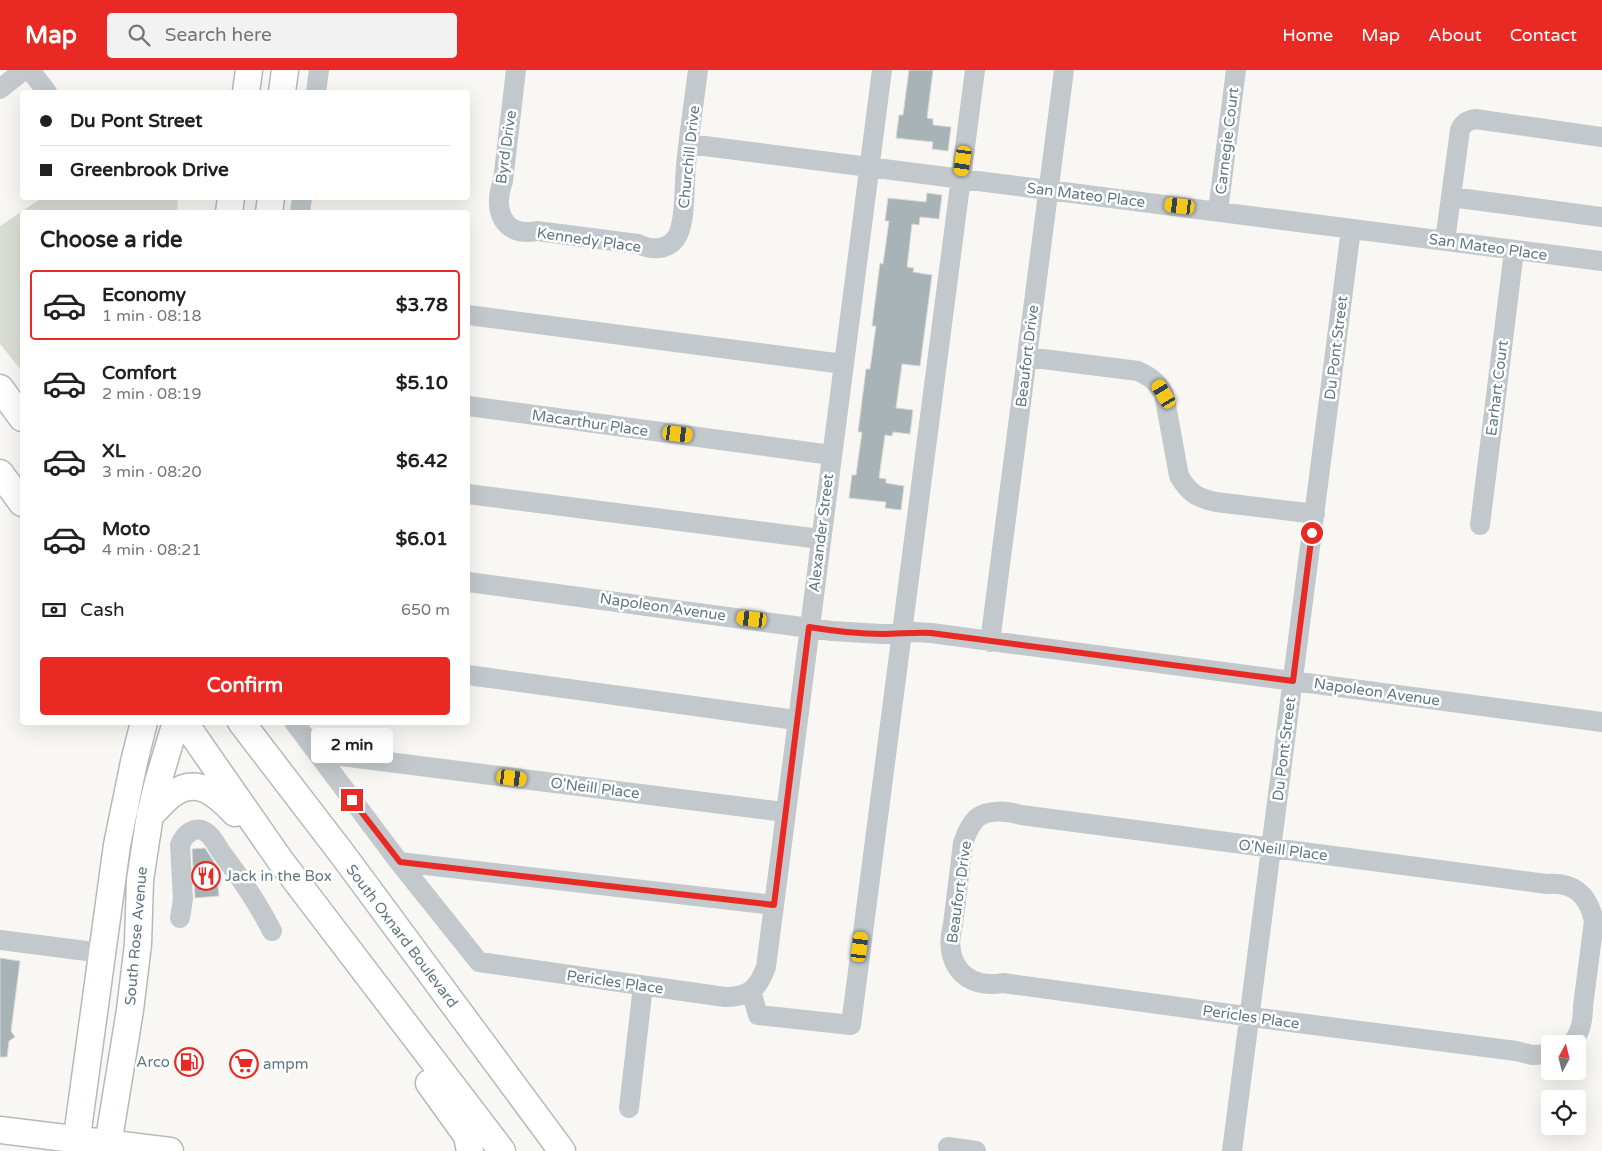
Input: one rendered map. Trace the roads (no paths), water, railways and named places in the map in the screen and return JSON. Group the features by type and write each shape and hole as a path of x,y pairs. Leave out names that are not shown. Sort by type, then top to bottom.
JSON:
{"main road":[{"path":"246,90 249,70"},
{"path":"282,90 285,70"},
{"path":"0,388 20,415"},
{"path":"0,473 20,500"},
{"path":"117,845 124,725"},
{"name":"South Rose Avenue","path":"76,1145 117,845 143,725"},
{"name":"South Rose Avenue","path":"107,1147 130,1010 138,944 140,880 150,815 175,725"},
{"path":"186,725 280,860 502,1151"},
{"name":"South Oxnard Boulevard","path":"243,725 343,855 562,1151"},
{"path":"150,815 174,793 189,787 202,788 223,800 280,860"},
{"path":"346,946 410,1058 467,1136 470,1151"},
{"path":"516,1089 574,1151"},
{"path":"0,1130 76,1145 170,1151"}],"street":[{"path":"0,89 24,70"},
{"path":"30,70 45,90"},
{"path":"316,90 319,70"},
{"name":"Byrd Drive","path":"506,223 500,213 498,200 499,190 503,181 516,70"},
{"name":"Churchill Drive","path":"672,242 680,231 683,218 682,208 698,70"},
{"name":"Alexander Street","path":"751,991 761,980 766,967 784,812 882,70"},
{"path":"751,991 758,1015 850,1025 975,70"},
{"name":"Beaufort Drive","path":"990,642 1064,70"},
{"name":"Carnegie Court","path":"1218,211 1236,70"},
{"path":"1445,241 1460,130 1463,124 1475,119 1602,136"},
{"name":"San Mateo Place","path":"689,144 1514,250 1602,257"},
{"path":"1451,197 1602,216"},
{"name":"Kennedy Place","path":"506,223 514,229 523,232 546,232 638,244 647,248 656,249 672,242"},
{"name":"Du Pont Street","path":"1232,1151 1351,229"},
{"name":"Earhart Court","path":"1480,525 1514,250"},
{"path":"470,315 843,364"},
{"path":"1027,357 1138,371 1150,376 1164,394 1179,476 1185,487 1195,496 1216,502 1315,514"},
{"name":"Macarthur Place","path":"470,406 831,455"},
{"path":"470,494 820,539"},
{"name":"Napoleon Avenue","path":"470,582 832,630 901,634 914,632 931,633 1602,722"},
{"path":"470,675 796,720"},
{"path":"296,725 400,862 774,905"},
{"name":"O'Neill Place","path":"317,753 784,812"},
{"name":"O'Neill Place","path":"977,818 1005,811 1021,815 1271,849 1547,884 1560,883 1569,885 1580,892 1585,899 1592,911 1594,921 1583,1018 1578,1035"},
{"name":"Beaufort Drive","path":"957,967 950,950 950,937 954,924 963,843 968,831 977,818"},
{"path":"180,918 183,899 180,845 183,837 188,832 198,830 207,833 233,867 263,911 272,931"},
{"name":"Pericles Place","path":"400,862 479,962 734,997 751,991"},
{"path":"0,940 102,953"},
{"name":"Pericles Place","path":"957,967 972,980 984,984 1003,984 1516,1050 1532,1055 1541,1054"},
{"path":"629,1108 643,986"},
{"path":"948,1147 976,1151"}],"place":[{"name":"Jack in the Box","path":"206,876"},
{"name":"Arco","path":"189,1062"},
{"name":"ampm","path":"244,1064"}]}
